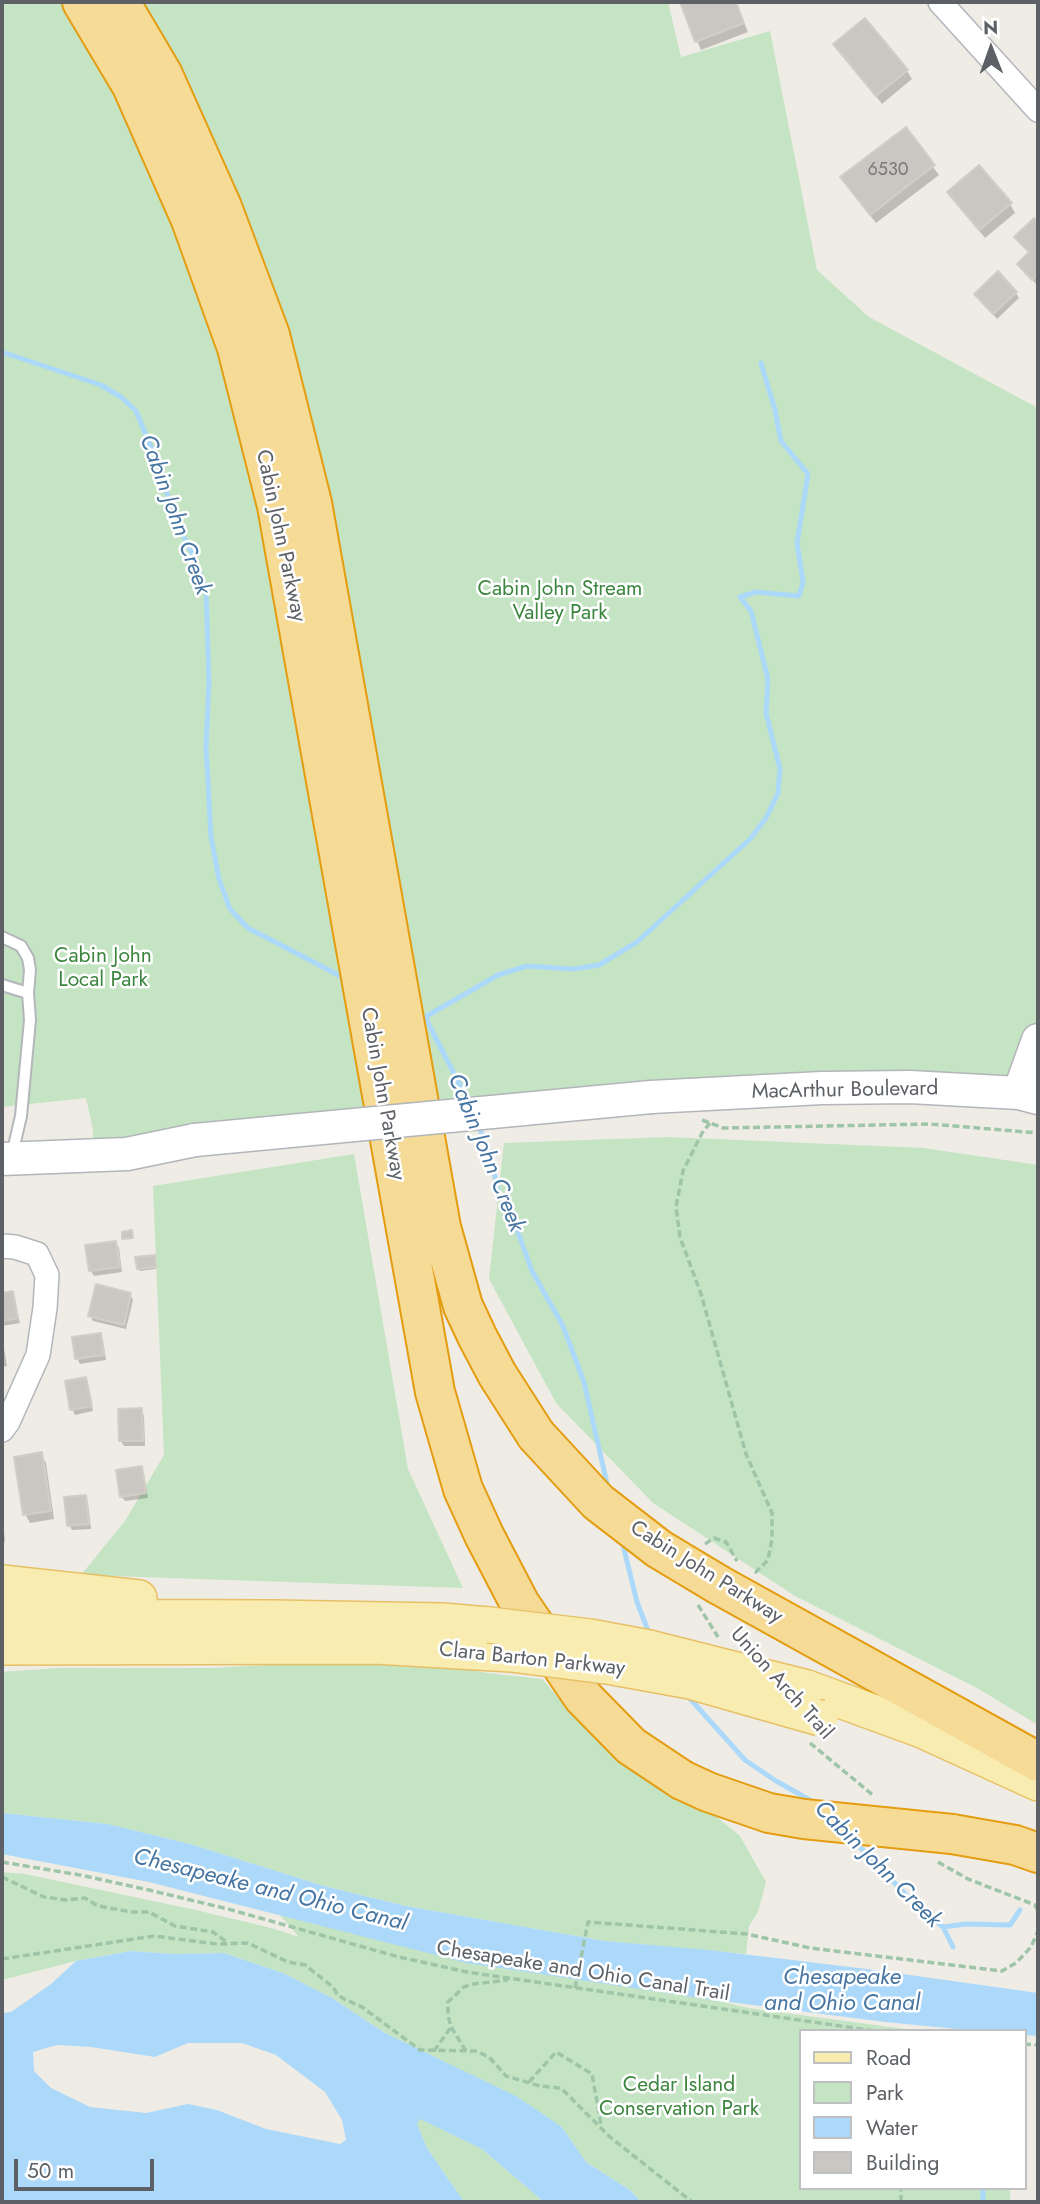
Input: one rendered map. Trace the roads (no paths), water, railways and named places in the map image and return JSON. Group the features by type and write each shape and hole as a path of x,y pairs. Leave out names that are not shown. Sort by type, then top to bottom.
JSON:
{"highway":[{"name":"Cabin John Parkway","path":"82,2 132,86 191,220 237,348 277,506 346,894 414,1177 443,1238 463,1306 497,1374 536,1435 598,1502 659,1549 724,1578 1038,1762"},
{"name":"Cabin John Parkway","path":"120,2 163,75 222,207 270,335 312,503 390,943 435,1392 463,1489 484,1535 520,1604 583,1697 631,1746 682,1780 717,1796 769,1813 941,1844 1015,1845 1038,1853"}],"main road":[{"path":"1029,1096 1038,1040"},
{"name":"MacArthur Boulevard","path":"9,1160 127,1154 195,1140 651,1097 861,1087 910,1087 1029,1096"},
{"path":"2,1583 137,1598 274,1618"},
{"name":"Clara Barton Parkway","path":"2,1617 442,1621 590,1637 649,1648 812,1716 922,1730 1038,1783"},
{"name":"Clara Barton Parkway","path":"2,1647 375,1646 511,1654 613,1667 690,1681 875,1736 943,1763 1038,1809"},
{"path":"2,1658 76,1647"}],"street":[{"path":"940,2 1034,99"},
{"path":"2,1246 37,1254 47,1275 46,1308 38,1355 2,1430"}],"lane":[{"path":"2,937 21,946 28,958 30,970 30,1020 21,1116 9,1160"},
{"path":"2,985 28,993"}],"water":[{"name":"Chesapeake and Ohio Canal","path":"2,1813 108,1824 190,1844 324,1886 406,1906 605,1941 709,1950 1038,1993 1038,2036 1026,2035 1026,2029 957,2029 885,2022 706,1999 467,1963 149,1882 2,1854"},
{"path":"130,1951 224,1953 283,1973 332,1998 385,2033 516,2096 562,2127 586,2162 630,2190 641,2202 544,2202 482,2149 420,2119 417,2124 427,2148 464,2202 2,2202 2,2013 11,2012 51,1984 76,1961","holes":["188,2043 242,2043 276,2055 325,2092 342,2120 346,2140 340,2144 266,2129 217,2110 188,2104 146,2113 90,2107 51,2088 34,2071 33,2052 57,2045 91,2047 155,2057"]}],"waterway":[{"name":"Cabin John Creek","path":"2,352 101,385 121,397 136,411 155,457 176,521 206,589 209,683 206,746 211,837 219,879 230,909 248,928 348,980"},
{"path":"425,1017 498,975 527,966 574,969 599,965 637,942 750,839 766,818 778,793 780,769 766,713 768,679 751,611 740,597 756,592 799,596 803,582 797,543 808,474 781,441 761,363"},
{"name":"Cabin John Creek","path":"417,1011 425,1017 470,1105"},
{"name":"Cabin John Creek","path":"478,1124 491,1157 497,1188 516,1227 532,1271 563,1326 584,1382 608,1488"},
{"name":"Cabin John Creek","path":"622,1541 637,1602 650,1636"},
{"name":"Cabin John Creek","path":"684,1692 745,1760 817,1804"},
{"name":"Cabin John Creek","path":"853,1840 915,1904 943,1927 953,1947"},
{"path":"943,1927 966,1924 1010,1925 1020,1910"},
{"name":"Cabin John Creek","path":"983,2190 983,2202"}],"park label":[{"name":"Cabin John Stream Valley Park","path":"560,602"},
{"name":"Cabin John Local Park","path":"103,969"},
{"name":"Cedar Island Conservation Park","path":"679,2098"}]}
